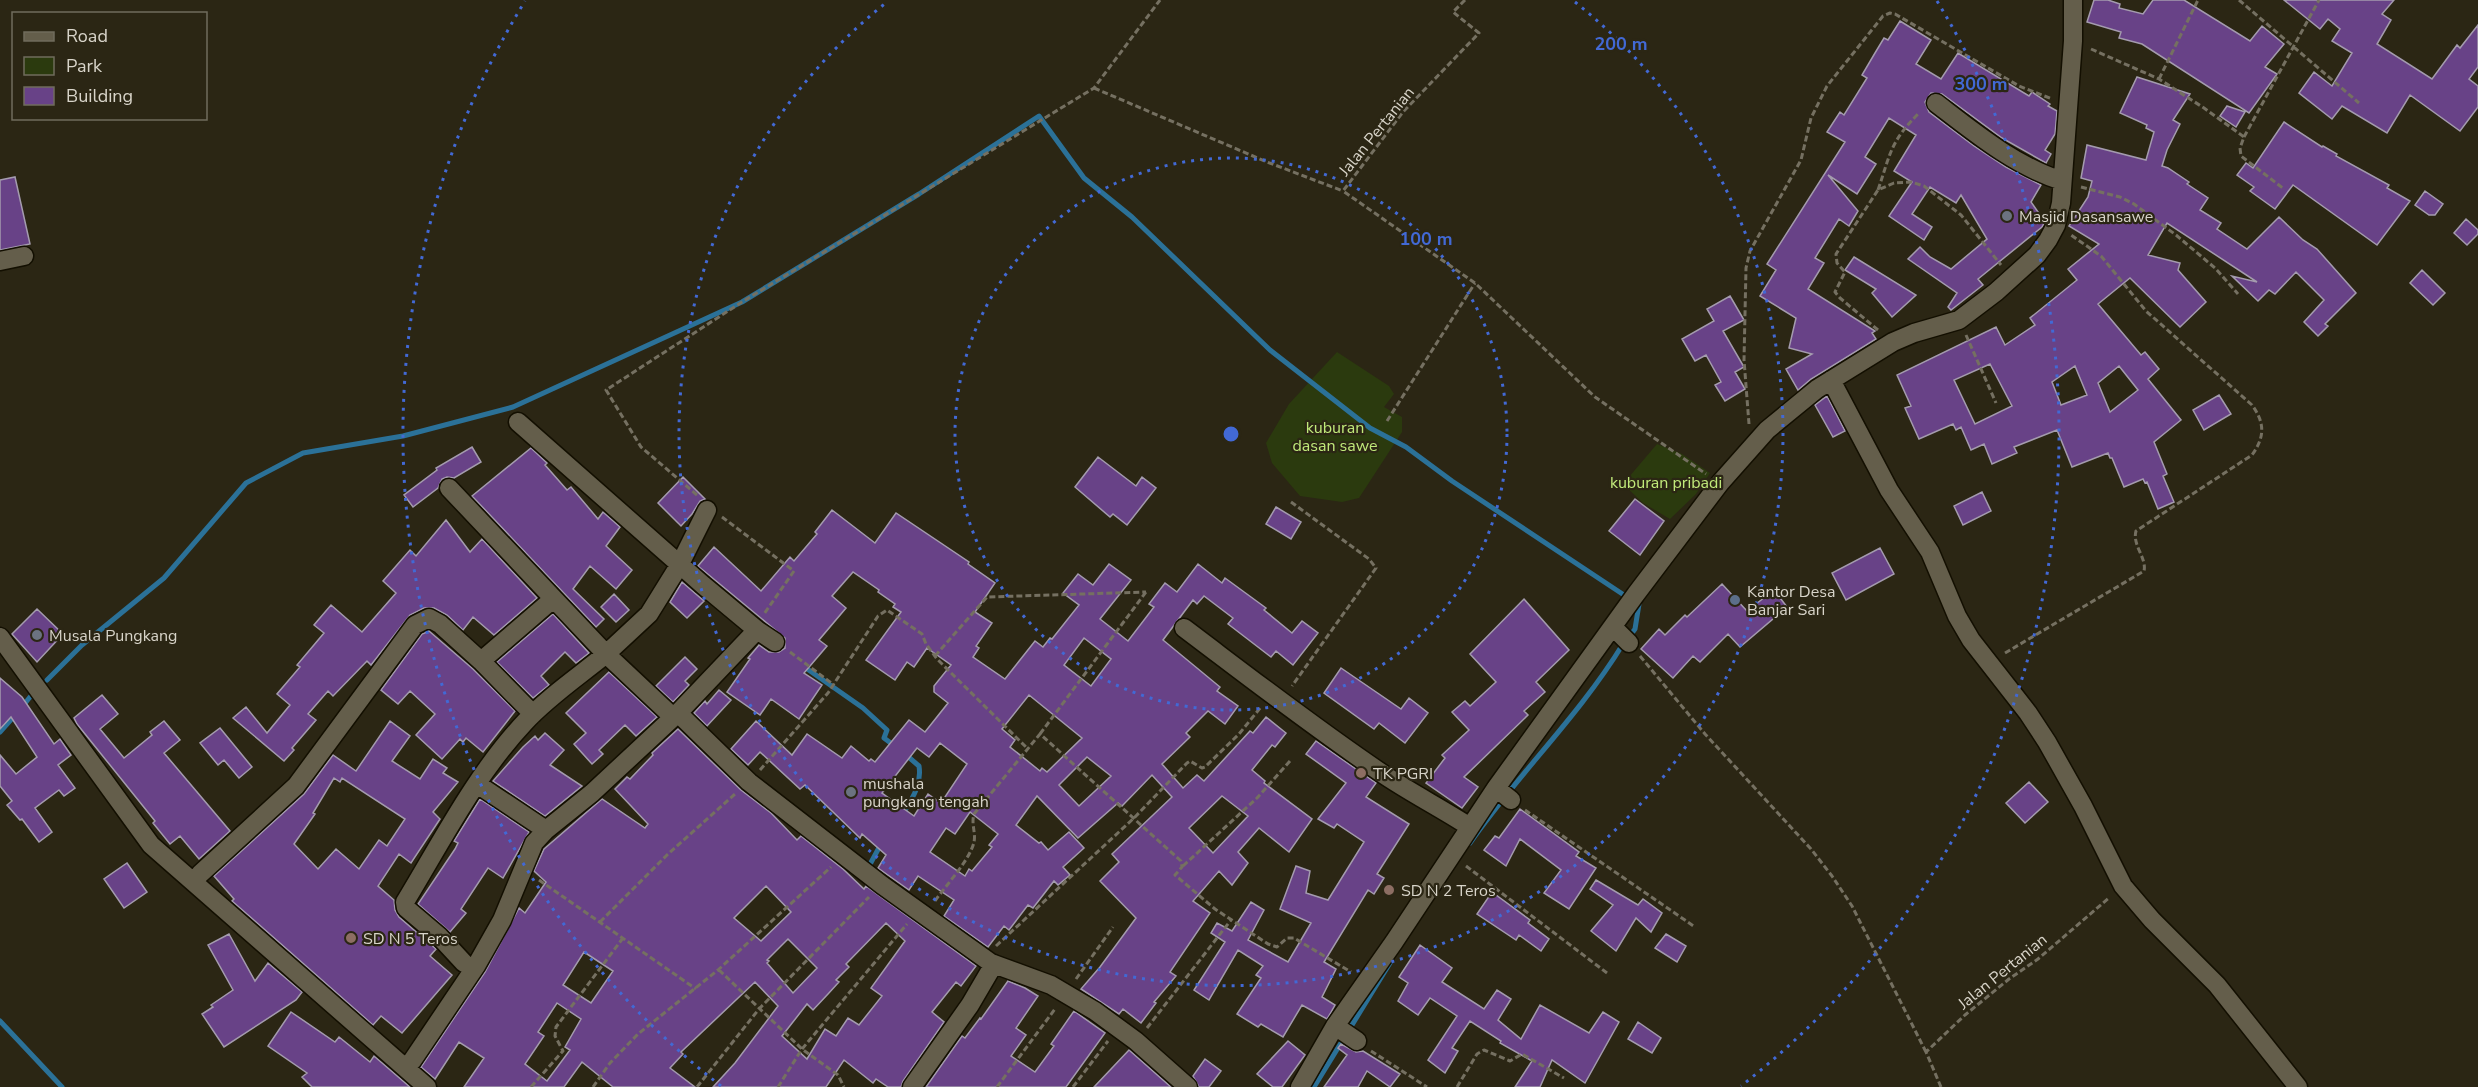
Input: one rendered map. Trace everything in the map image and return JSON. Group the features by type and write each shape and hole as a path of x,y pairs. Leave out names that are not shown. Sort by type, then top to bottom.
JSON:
{"street":[{"path":"1299,1087 1344,1033 1365,981 1457,860 1470,827 1503,794 1621,635 1720,483 1794,406 1893,342 1914,333 1959,320 2037,255 2056,225 2062,181 2073,41 2073,0"},
{"path":"1936,104 2012,158 2038,172 2062,181"},
{"path":"0,261 24,256"},
{"path":"1831,380 1889,490 1934,558 1957,616 1988,663 2018,700 2047,742 2123,885 2152,920 2217,986 2298,1087"},
{"path":"412,1061 476,966 502,920 534,843 546,830 592,793 765,631 518,422"},
{"path":"448,488 552,600 606,654 749,782 882,885 995,963 1066,993 1119,1028 1188,1087"},
{"path":"464,963 439,936 406,908 405,904 477,784 511,738 533,714 645,620 682,562 711,510"},
{"path":"481,661 552,600"},
{"path":"200,874 296,786 415,625 429,618 481,661 533,714"},
{"path":"1184,628 1242,670 1272,703 1470,827"},
{"path":"0,637 151,845 427,1087"},
{"path":"477,784 546,830"},
{"path":"912,1087 970,1005 995,963"}],"path":[{"path":"834,685 765,631 795,571 711,510 641,447 606,390 742,302 1094,88 1160,0"},
{"name":"Jalan Pertanian","path":"1465,0 1453,12 1479,33 1403,112 1343,191 1475,283 1595,397 1720,483"},
{"path":"2159,79 2198,0"},
{"path":"2238,0 2359,103"},
{"path":"2284,189 2245,160 2240,148 2319,0"},
{"path":"1756,443 1748,422 1744,360 1746,268 1750,251 1801,160 1811,118 1830,82 1883,16 1890,13 1895,14 2019,86 2068,106"},
{"path":"2073,41 2159,79 2244,137"},
{"path":"1094,88 1267,162 1343,191"},
{"path":"1893,342 1840,298 1835,291 1845,272 1837,262 1836,254 1878,190 1885,163 1898,135 1930,103 1936,104"},
{"path":"1878,190 1902,181 1924,186 1948,203 1972,226 2011,278"},
{"path":"2062,181 2120,197 2134,204 2215,268 2238,294"},
{"path":"1988,663 2144,572 2145,566 2135,538 2136,531 2252,455 2262,436 2262,426 2252,405 2146,311 2101,256 2056,225"},
{"path":"1387,421 1475,283"},
{"path":"1959,320 1996,403"},
{"path":"995,963 1005,936 1054,894 1134,818 1187,763 1192,761 1202,768 1208,765 1272,703 1376,568 1369,559 1292,502"},
{"path":"778,1087 802,1049 924,913 970,852 975,839 974,814 1041,734 1146,592 987,597 935,656"},
{"path":"600,922 667,855 749,782 828,693 884,610 892,612 922,634 935,656 1028,749"},
{"path":"1621,635 1692,720 1832,876 1852,906 1926,1052 1941,1087"},
{"path":"1041,734 1183,866"},
{"path":"1290,762 1257,798 1175,875 1231,920 1275,947 1287,938 1294,938 1365,981"},
{"path":"1503,794 1695,927"},
{"path":"592,1087 610,1063 638,1034 718,970 844,855"},
{"path":"1457,860 1607,973"},
{"path":"535,877 696,989"},
{"path":"697,1087 759,1009 882,885"},
{"name":"Jalan Pertanian","path":"1926,1052 1965,1015 2009,979 2038,960 2123,885"},
{"path":"1136,1041 1231,920"},
{"path":"531,1087 563,1051 555,1036 556,1027 623,938"},
{"path":"718,970 802,1049 838,1075 844,1087"},
{"path":"1072,1087 1119,1028"},
{"path":"1344,1033 1426,1087"},
{"path":"1457,1087 1477,1054 1484,1050 1510,1061 1523,1055 1564,1078"}],"green space":[{"name":"kuburan dasan sawe","path":"1337,352 1389,386 1394,394 1384,407 1402,417 1402,432 1359,498 1342,502 1300,496 1272,463 1266,443 1289,404"},
{"name":"kuburan pribadi","path":"1657,444 1682,454 1710,473 1696,494 1670,519 1643,503 1623,484"}],"building":[{"path":"2094,0 2108,0 2120,4 2119,8 2143,14 2153,0 2184,0 2250,41 2262,26 2284,44 2265,67 2277,74 2249,113 2142,44 2119,38 2121,32 2087,22"},
{"path":"2284,0 2394,0 2382,14 2391,20 2377,44 2432,79 2457,45 2460,48 2478,25 2478,67 2469,79 2478,86 2478,107 2460,131 2410,95 2387,133 2342,106 2332,119 2299,93 2314,72 2332,86 2352,53 2332,41 2340,29 2328,19 2320,29"},
{"path":"1900,21 1931,40 1916,64 1941,79 1958,53 2029,96 2032,92 2057,111 2055,134 2045,150 2051,154 2046,163 2002,138 1942,94 1931,93 1925,102 1929,112 1974,146 2006,167 2041,185 2031,202 2045,222 2042,227 1978,279 1983,285 1951,310 1948,307 1957,293 1908,259 1920,247 1930,257 1951,269 1987,239 1961,195 1956,203 1930,187 1912,214 1932,227 1924,240 1889,216 1912,182 1894,171 1916,135 1889,118 1865,157 1876,164 1857,194 1828,175 1858,211 1849,226 1839,219 1815,258 1824,263 1808,289 1875,331 1872,333 1876,339 1811,379 1798,390 1786,369 1812,354 1789,348 1796,318 1760,296 1776,270 1767,264 1845,142 1827,132 1840,112 1844,115 1867,78 1862,75 1875,53 1884,38 1888,40"},
{"path":"2137,77 2190,94 2173,120 2180,124 2162,166 2189,182 2187,184 2208,198 2200,210 2221,223 2217,229 2247,249 2279,217 2303,240 2317,249 2356,293 2325,324 2328,326 2318,336 2304,322 2324,300 2296,272 2275,294 2269,290 2258,301 2232,276 2257,282 2167,223 2148,255 2180,263 2178,270 2206,302 2180,327 2130,278 2098,304 2141,355 2145,352 2159,369 2148,379 2181,420 2154,442 2167,474 2163,476 2174,502 2158,509 2147,482 2145,483 2143,479 2124,487 2108,453 2072,467 2057,430 2014,447 2017,453 1992,464 1984,444 1971,450 1961,427 1956,430 1953,424 1919,439 1905,408 1911,406 1897,375 1996,327 2005,345 2035,325 2030,318 2077,280 2068,269 2099,244 2069,226 2088,197 2092,181 2081,178 2087,145 2146,160 2154,132 2146,128 2147,125 2120,113","holes":["1990,364 2012,406 1975,424 1954,380","2075,366 2087,395 2061,405 2052,382","2119,366 2138,390 2110,412 2098,383"]},
{"path":"2227,106 2245,112 2236,127 2220,116"},
{"path":"2284,122 2337,154 2336,156 2389,185 2387,188 2410,201 2377,245 2293,185 2275,209 2250,191 2254,187 2237,175 2246,163 2253,168"},
{"path":"15,177 30,244 0,250 0,180"},
{"path":"2425,191 2443,204 2435,215 2429,215 2415,205"},
{"path":"2466,219 2478,230 2478,234 2467,245 2454,233"},
{"path":"1854,257 1916,295 1892,317 1872,293 1876,289 1845,270"},
{"path":"2422,270 2445,293 2433,305 2410,283"},
{"path":"1730,296 1744,320 1723,331 1744,367 1735,372 1745,389 1725,401 1715,385 1721,382 1706,355 1695,361 1682,339 1714,321 1707,309"},
{"path":"2219,395 2231,414 2204,430 2193,410"},
{"path":"1827,396 1845,431 1833,437 1815,405"},
{"path":"472,447 481,462 454,478 442,479 438,488 413,507 404,495 437,470 436,468"},
{"path":"531,448 547,463 545,465 567,490 571,487 598,519 603,512 620,527 606,546 632,570 616,589 590,566 573,589 604,619 596,627 472,496"},
{"path":"1098,457 1136,486 1142,477 1156,488 1127,525 1113,514 1110,517 1075,487"},
{"path":"683,477 705,499 700,501 681,526 658,503"},
{"path":"1982,492 1991,511 1963,525 1954,506"},
{"path":"1635,499 1664,521 1640,555 1609,531"},
{"path":"1276,507 1301,522 1291,539 1266,524"},
{"path":"832,510 875,543 896,513 969,562 968,564 995,583 975,612 992,623 976,646 979,648 973,657 1005,679 1035,641 1043,647 1079,605 1063,593 1078,574 1093,585 1109,564 1131,580 1100,619 1128,641 1154,607 1149,604 1165,583 1177,592 1198,564 1222,583 1225,578 1266,608 1264,610 1292,633 1302,621 1318,633 1293,665 1276,651 1271,657 1228,624 1233,618 1204,596 1197,604 1193,600 1163,640 1220,687 1217,691 1238,706 1225,724 1208,711 1186,733 1190,737 1162,764 1183,788 1197,775 1204,781 1266,717 1286,733 1275,747 1272,745 1252,770 1265,781 1264,783 1312,819 1289,852 1259,828 1238,852 1248,863 1232,885 1219,871 1193,901 1210,913 1170,972 1176,976 1154,1002 1156,1003 1141,1023 1123,1009 1119,1014 1081,989 1136,918 1100,881 1119,862 1112,854 1172,797 1152,775 1122,806 1118,803 1078,838 1037,796 1016,825 1039,843 1041,842 1048,850 1069,832 1084,848 1063,867 1070,875 1058,885 1054,881 1033,908 1028,905 1009,930 1004,926 988,947 944,916 954,900 918,876 909,890 878,868 886,855 862,834 860,838 805,785 800,789 760,752 748,765 731,749 756,721 792,755 807,734 842,758 851,746 869,761 871,759 875,762 909,720 925,732 948,703 934,692 934,686 951,665 927,648 914,667 907,662 895,680 866,660 901,612 893,607 895,604 878,592 879,590 853,572 832,596 846,608 819,640 827,646 804,673 822,685 799,719 771,699 760,715 727,692 759,645 769,652 779,652 785,648 785,638 698,566 714,547 761,591 790,557 794,561 817,534 815,532","holes":["1084,638 1111,659 1091,686 1064,665","1029,695 1082,738 1047,772 1042,768 1040,771 1010,747 1015,740 1002,729","940,743 967,764 941,803 928,794 914,816 882,793 917,748 929,757","1087,757 1111,776 1079,806 1059,785","1222,796 1248,816 1213,853 1189,828","970,812 998,834 989,845 992,847 972,871 969,869 965,876 930,852 946,828 955,834"]},
{"path":"446,520 470,552 482,539 537,598 494,635 473,617 463,630 447,615 434,608 424,608 410,615 371,665 367,661 333,696 328,691 308,714 316,720 284,761 233,718 246,707 267,733 290,705 277,694 300,667 297,665 324,633 314,625 331,605 362,632 396,593 383,581 410,550 416,556"},
{"path":"1880,548 1894,574 1846,600 1832,573"},
{"path":"682,582 704,601 687,618 670,602"},
{"path":"1722,584 1747,611 1774,590 1787,607 1740,647 1728,634 1700,662 1693,656 1673,678 1641,649 1659,629 1665,635"},
{"path":"614,594 629,610 616,622 601,607"},
{"path":"1524,599 1569,650 1536,682 1545,692 1524,711 1528,715 1464,777 1478,787 1462,808 1426,783 1445,758 1442,755 1469,730 1452,712 1465,701 1470,706 1496,682 1470,654"},
{"name":"Musala Pungkang","path":"37,609 63,634 37,662 12,634"},
{"path":"553,614 589,653 576,663 565,652 541,676 549,685 533,698 497,662"},
{"path":"429,631 473,669 515,711 483,752 466,738 463,742 460,739 442,759 416,735 435,714 410,691 398,704 381,690 422,634"},
{"path":"685,657 697,669 685,681 689,685 673,702 656,686"},
{"path":"1341,668 1401,709 1409,698 1428,713 1405,743 1379,723 1374,729 1324,693"},
{"path":"609,672 657,717 636,736 625,725 599,750 603,754 592,764 574,744 586,733 566,713"},
{"path":"0,678 22,697 54,744 60,739 71,755 58,765 75,788 64,796 59,790 35,808 52,832 39,842 22,819 20,820 7,805 12,801 0,786 0,755 16,774 37,757 11,717 0,729"},
{"path":"719,690 731,700 707,726 694,713 705,701 707,704"},
{"path":"102,695 118,714 100,729 124,758 152,735 150,732 164,721 180,740 164,753 230,831 199,859 180,836 170,844 153,823 155,821 77,724 74,718"},
{"path":"390,721 410,736 392,761 420,779 433,759 447,768 443,773 458,782 433,812 440,819 411,863 399,854 378,886 394,900 395,910 399,917 436,949 430,956 452,975 402,1033 381,1016 373,1025 232,901 234,899 214,876 304,794 333,755 356,771","holes":["334,778 340,782 342,778 405,819 387,846 379,840 359,869 336,849 318,869 294,844 315,814 313,813"]},
{"path":"220,728 252,767 239,778 224,760 218,765 200,743"},
{"path":"678,729 741,790 771,813 797,840 801,836 864,889 866,886 976,966 961,986 956,982 932,1012 944,1022 901,1087 888,1087 876,1079 873,1083 844,1060 826,1087 713,1087 735,1063 778,1006 755,982 681,1052 683,1054 670,1068 695,1087 613,1087 582,1062 564,1087 464,1087 484,1058 459,1042 435,1079 421,1067 485,972 519,908 525,913 546,882 534,871 544,849 602,799 645,828 648,824 615,789 627,777 630,779 653,755 652,753","holes":["766,886 791,912 761,941 734,918","886,923 905,941 871,988 882,996 859,1025 848,1018 836,1036 825,1029 807,1059 782,1036 807,1004 813,1010 839,982 836,980 849,967 846,964","788,939 817,968 793,993 767,963 769,961 767,960","584,952 613,971 591,1003 563,985","557,1003 581,1019 565,1047 570,1050 547,1081 525,1064 544,1036 538,1032"]},
{"path":"545,733 564,750 550,765 582,786 545,816 493,781 523,747 535,736 538,740"},
{"path":"1316,741 1376,783 1366,797 1409,824 1377,874 1384,878 1374,894 1368,890 1324,962 1336,969 1322,997 1335,1005 1330,1014 1327,1019 1302,1005 1283,1037 1261,1024 1258,1027 1237,1014 1261,978 1256,975 1263,966 1238,950 1209,1000 1194,990 1225,942 1211,933 1217,923 1232,931 1251,902 1264,910 1248,940 1288,962 1311,923 1280,909 1296,866 1310,871 1306,893 1328,900 1364,842 1337,824 1334,828 1318,819 1346,783 1306,754"},
{"path":"2029,782 2048,802 2025,823 2006,803"},
{"path":"480,799 529,832 503,878 488,868 461,909 466,913 450,932 418,904 455,849 458,843 454,841"},
{"path":"1520,809 1579,852 1576,856 1596,868 1569,909 1544,893 1561,870 1520,839 1506,866 1484,850 1495,836 1499,838"},
{"path":"127,863 147,892 124,908 104,879"},
{"path":"1596,880 1638,905 1643,899 1662,913 1651,932 1636,918 1616,951 1591,931 1613,905 1590,889"},
{"path":"1492,892 1530,920 1528,923 1549,939 1541,951 1519,935 1516,940 1477,914"},
{"path":"229,934 255,981 268,963 302,992 296,1000 224,1047 202,1014 233,990 208,945"},
{"path":"1666,934 1686,946 1677,962 1655,948"},
{"path":"1420,945 1452,968 1442,982 1484,1009 1497,990 1511,999 1498,1020 1521,1039 1540,1005 1589,1033 1603,1012 1619,1022 1585,1083 1552,1060 1540,1087 1515,1087 1532,1061 1500,1043 1501,1041 1470,1021 1452,1048 1458,1051 1445,1073 1428,1060 1457,1016 1430,998 1418,1015 1398,1001 1408,983 1399,977"},
{"path":"1008,981 1038,996 1016,1028 1026,1035 1011,1056 1035,1072 1054,1046 1051,1044 1074,1011 1105,1033 1066,1087 926,1087 962,1036 965,1038 981,1019"},
{"path":"291,1012 335,1042 339,1037 370,1062 374,1056 410,1087 312,1087 302,1077 307,1073 268,1046"},
{"path":"1638,1022 1661,1038 1652,1053 1628,1039"},
{"path":"1288,1041 1305,1055 1282,1087 1273,1087 1257,1074"},
{"path":"1341,1044 1356,1052 1363,1051 1400,1074 1390,1087 1367,1071 1358,1087 1324,1087 1347,1055 1338,1048"},
{"path":"1129,1050 1171,1087 1094,1087"},
{"path":"1205,1059 1221,1071 1209,1087 1199,1087 1193,1076"}],"waterway":[{"path":"47,680 82,645 164,578 246,483 303,453 403,436 513,407 742,302 919,194 1039,116 1084,178 1132,217 1270,350 1370,428 1406,447 1452,481 1630,599"},
{"path":"1629,637 1635,629 1639,604"},
{"path":"1470,843 1587,696 1623,644"},
{"path":"803,666 863,708 887,730 884,738 896,747"},
{"path":"22,707 30,697"},
{"path":"0,732 16,714"},
{"path":"902,815 915,792 920,773 919,766 905,754"},
{"path":"868,868 881,844"},
{"path":"1314,1087 1390,963"},
{"path":"0,1021 62,1087"}],"place":[{"name":"Masjid Dasansawe","path":"2007,216"},
{"name":"Kantor Desa Banjar Sari","path":"1735,600"},
{"name":"Musala Pungkang","path":"37,635"},
{"name":"TK PGRI","path":"1361,773"},
{"name":"mushala pungkang tengah","path":"851,792"},
{"name":"SD N 2 Teros","path":"1389,890"},
{"name":"SD N 5 Teros","path":"351,938"}]}
